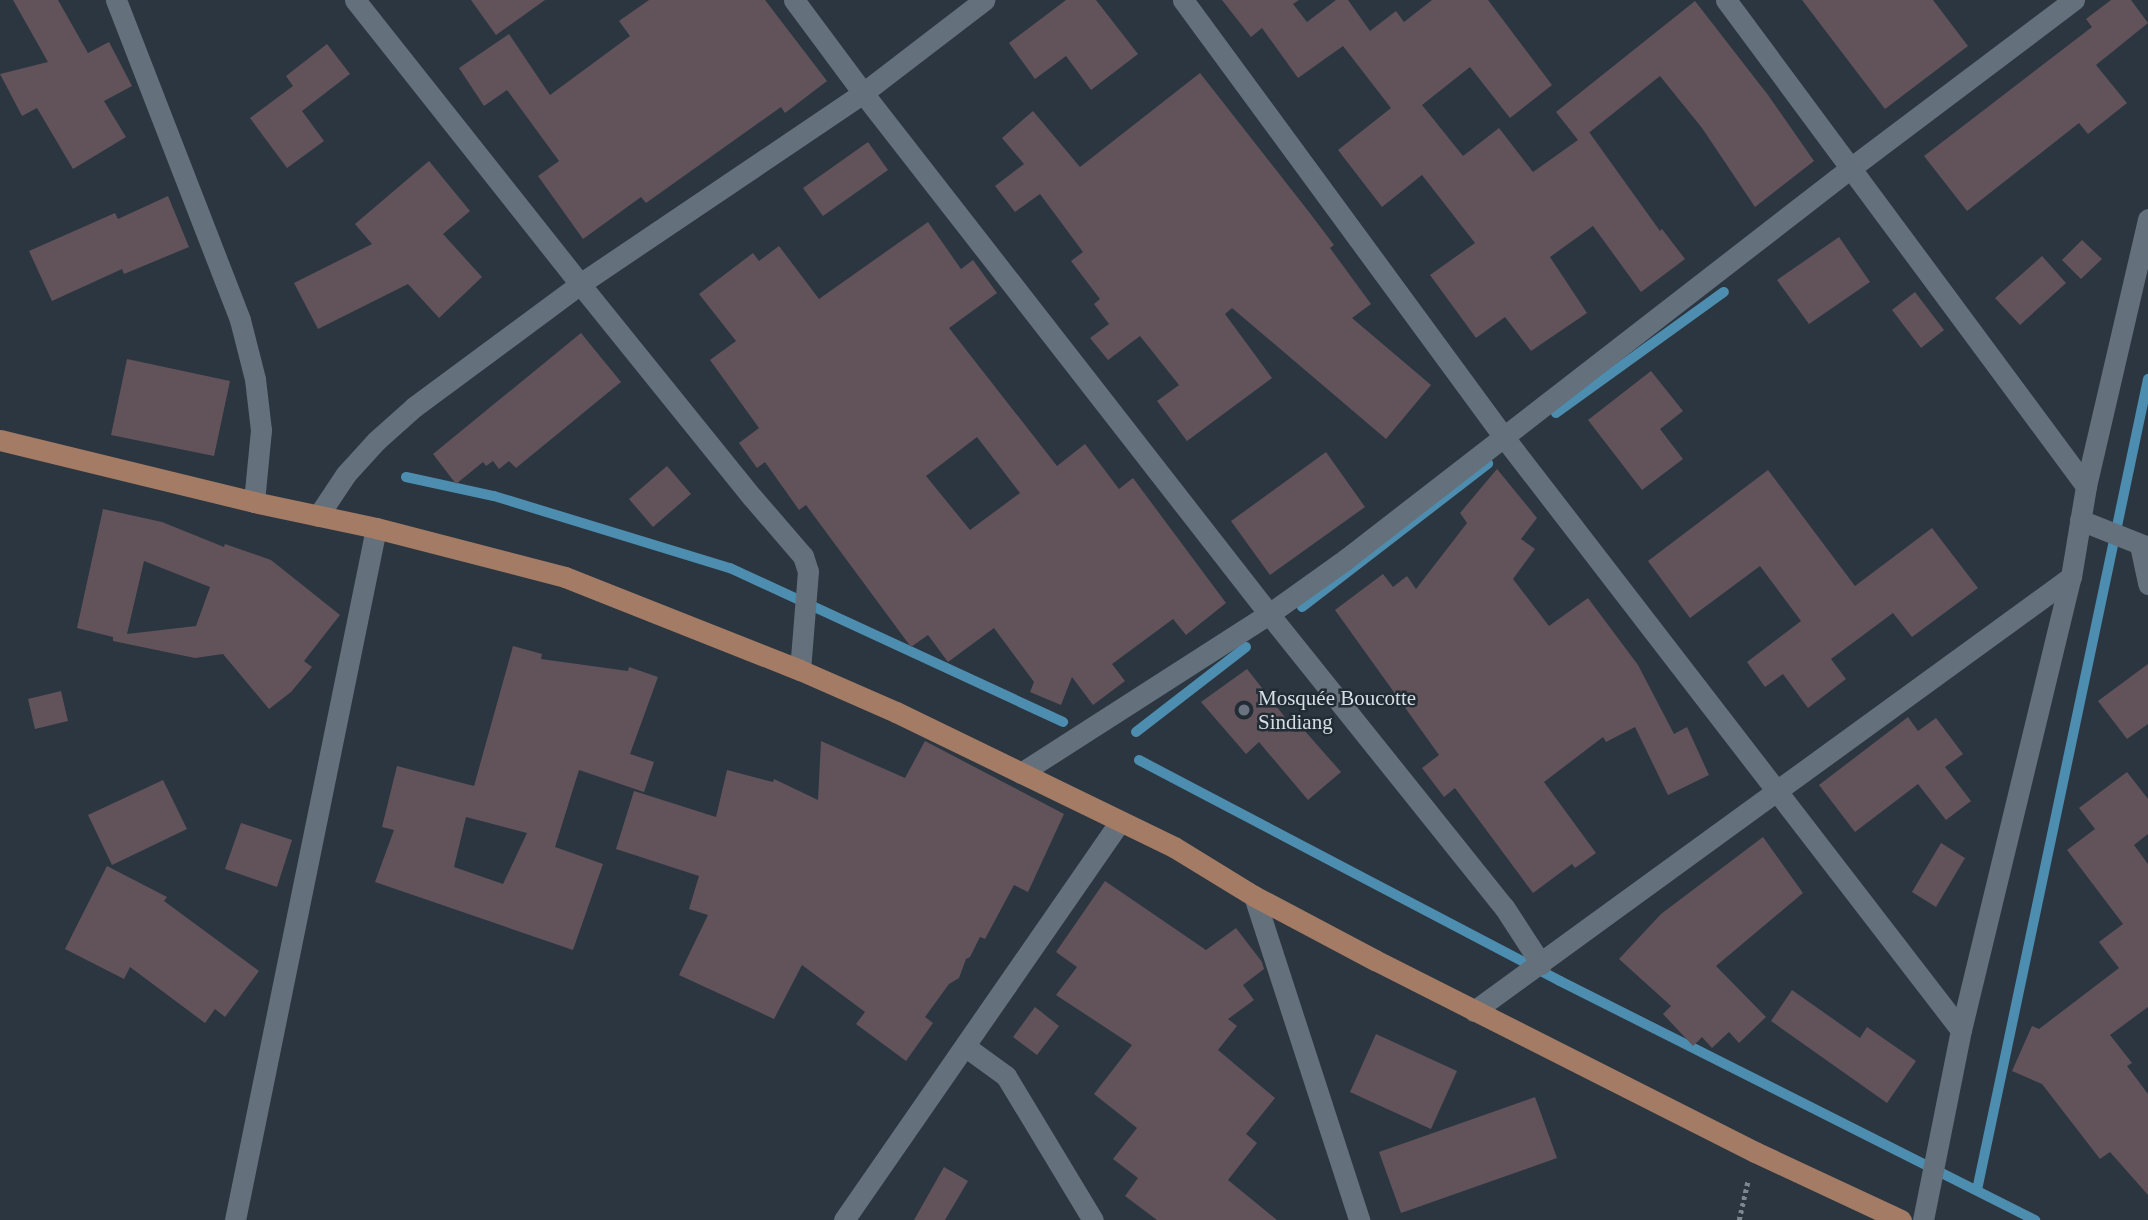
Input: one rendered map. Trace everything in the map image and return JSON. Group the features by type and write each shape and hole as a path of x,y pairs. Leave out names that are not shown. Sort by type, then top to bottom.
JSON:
{"main road":[{"path":"0,440 254,502 376,528 565,577 800,670 1174,847 1254,896 1474,1011 1755,1152 1901,1220"}],"street":[{"path":"116,0 240,320 255,379 261,430 254,502"},
{"path":"355,0 580,284 803,556 808,571 800,670"},
{"path":"794,0 863,93 1269,614 1504,907 1541,964"},
{"path":"318,516 346,474 405,415 580,284 863,93 984,0"},
{"path":"1183,0 1503,436 1778,789 1961,1030"},
{"path":"1726,0 2086,486"},
{"path":"1021,773 1269,614 1346,559 1852,167 2074,0"},
{"path":"1923,1220 1961,1030 2071,577 2086,486 2148,219"},
{"path":"2080,520 2144,546 2148,584"},
{"path":"236,1220 376,528"},
{"path":"1474,1011 2071,577"},
{"path":"844,1220 966,1047 1119,821"},
{"path":"1254,896 1359,1220"},
{"path":"966,1047 1006,1076 1093,1220"}],"path":[{"path":"1739,1220 1755,1152"}],"building":[{"path":"13,0 58,0 88,53 109,42 132,86 104,101 126,137 73,169 37,108 22,116 0,74 48,62"},
{"path":"471,0 545,0 496,35"},
{"path":"649,0 765,0 827,81 785,113 781,107 646,203 641,197 583,239 538,176 559,161 507,90 484,106 459,68 509,34 550,95 630,36 619,21"},
{"path":"1066,0 1096,0 1138,54 1091,90 1066,56 1035,79 1009,43"},
{"path":"1222,0 1299,0 1293,4 1307,22 1336,0 1348,0 1370,31 1396,11 1404,22 1432,0 1488,0 1552,85 1510,118 1470,67 1422,105 1463,156 1499,128 1533,172 1578,140 1556,112 1695,1 1768,95 1814,161 1755,207 1702,128 1660,76 1589,132 1660,231 1662,229 1685,259 1641,292 1593,226 1550,257 1587,313 1531,351 1505,317 1476,338 1430,275 1475,243 1422,175 1382,207 1338,150 1391,108 1343,46 1298,78 1262,28 1251,37"},
{"path":"1802,0 1933,0 1968,46 1885,109"},
{"path":"2111,0 2131,0 2148,23 2096,65 2127,103 2088,134 2079,123 1967,211 1924,156 2092,27 2086,19"},
{"path":"327,44 350,74 302,111 324,141 287,168 250,118 293,86 286,76"},
{"path":"1200,73 1334,245 1330,248 1371,304 1352,318 1431,385 1386,439 1232,308 1225,314 1272,378 1187,441 1157,401 1179,385 1140,336 1108,360 1090,338 1109,324 1094,304 1100,299 1071,261 1083,252 1040,194 1015,212 995,186 1024,164 1002,138 1033,111 1080,167"},
{"path":"868,142 888,170 823,216 803,188"},
{"path":"429,161 470,211 443,234 482,277 439,318 408,284 318,329 294,283 372,244 355,224"},
{"path":"168,196 189,247 124,274 122,269 52,301 29,251 115,213 118,219"},
{"path":"928,222 961,269 973,260 997,293 949,328 1057,466 1085,444 1119,489 1133,478 1226,603 1186,635 1173,619 1112,664 1125,681 1093,705 1072,677 1061,705 1030,692 1034,682 994,628 948,662 928,635 911,647 806,505 799,510 765,462 757,468 739,443 759,428 710,360 736,341 699,294 753,253 759,261 779,246 819,299","holes":["977,437 1020,493 970,530 926,476"]},
{"path":"1839,237 1870,282 1809,324 1777,280"},
{"path":"2082,240 2102,259 2081,279 2062,260"},
{"path":"2042,256 2066,283 2020,325 1995,298"},
{"path":"1915,292 1944,330 1921,348 1892,310"},
{"path":"581,333 621,382 516,468 509,461 499,469 493,461 486,466 483,462 456,484 433,454"},
{"path":"127,359 230,381 214,456 111,435"},
{"path":"1651,371 1683,411 1660,429 1683,459 1642,490 1588,420"},
{"path":"1326,452 1365,507 1270,575 1231,521"},
{"path":"667,466 691,494 653,527 629,499"},
{"path":"1497,469 1537,518 1521,539 1535,549 1513,579 1549,626 1588,598 1638,665 1674,734 1687,727 1709,775 1668,795 1635,727 1606,742 1603,737 1544,782 1596,853 1575,868 1572,864 1533,893 1455,788 1444,797 1422,768 1439,755 1335,610 1383,574 1393,587 1407,576 1416,589 1467,523 1460,513"},
{"path":"1768,470 1855,586 1932,528 1978,588 1912,637 1893,613 1831,659 1846,679 1808,708 1783,674 1765,687 1747,662 1801,621 1760,566 1690,618 1648,561"},
{"path":"103,509 162,522 224,547 225,544 271,560 340,615 304,661 312,667 291,692 269,709 223,654 195,658 113,641 113,637 77,628","holes":["144,561 210,587 196,626 127,634"]},
{"path":"513,646 542,654 541,659 628,671 629,667 658,677 630,754 654,762 644,792 579,770 555,847 603,864 573,950 375,882 394,830 382,827 397,766 474,786","holes":["466,817 527,833 503,884 454,867"]},
{"path":"2148,664 2148,724 2127,739 2098,701"},
{"path":"1247,669 1292,726 1297,722 1341,772 1308,800 1259,742 1246,754 1201,702"},
{"path":"61,691 68,721 35,729 28,699"},
{"path":"1908,717 1918,731 1936,718 1963,754 1945,767 1971,801 1946,820 1918,784 1855,832 1819,785"},
{"path":"821,741 905,778 925,741 1064,814 1028,892 1014,885 985,939 980,937 970,957 966,959 959,978 949,984 925,1017 933,1023 906,1061 856,1024 865,1012 802,965 774,1019 679,975 708,915 689,909 699,876 616,849 634,791 716,817 727,770 773,782 774,779 818,800"},
{"path":"2127,772 2148,799 2148,834 2134,845 2148,864 2148,1007 2110,1035 2132,1063 2127,1066 2148,1094 2148,1195 2110,1152 2100,1159 2042,1084 2012,1071 2032,1026 2039,1029 2119,968 2099,942 2123,924 2067,850 2095,829 2079,808"},
{"path":"163,780 187,829 112,865 88,815"},
{"path":"241,823 292,840 277,887 225,869"},
{"path":"1763,837 1803,893 1716,966 1766,1017 1739,1043 1729,1032 1712,1048 1702,1037 1693,1046 1663,1014 1671,1006 1619,959 1661,914"},
{"path":"1941,843 1965,858 1936,907 1912,892"},
{"path":"107,866 167,897 164,901 259,971 225,1017 215,1009 205,1023 130,967 124,979 65,949"},
{"path":"1105,881 1206,950 1236,928 1262,962 1264,969 1243,985 1254,1000 1228,1019 1237,1026 1218,1050 1275,1098 1246,1134 1257,1143 1228,1180 1277,1220 1157,1220 1125,1196 1138,1178 1113,1159 1137,1128 1094,1094 1132,1045 1056,995 1077,967 1056,952"},
{"path":"1792,990 1860,1038 1867,1027 1916,1061 1887,1103 1771,1021"},
{"path":"1035,1007 1059,1026 1037,1055 1013,1037"},
{"path":"1376,1034 1457,1071 1431,1129 1350,1092"},
{"path":"1535,1097 1557,1158 1401,1213 1379,1152"},
{"path":"944,1167 968,1181 945,1220 914,1220"}],"waterway":[{"path":"1556,413 1724,292"},
{"path":"1977,1190 2148,379"},
{"path":"1302,607 1488,464"},
{"path":"406,477 494,496 730,568 1063,722"},
{"path":"1136,732 1246,647"},
{"path":"1139,760 1560,981 2035,1220"}],"place":[{"name":"Mosquée Boucotte Sindiang","path":"1244,710"}]}
